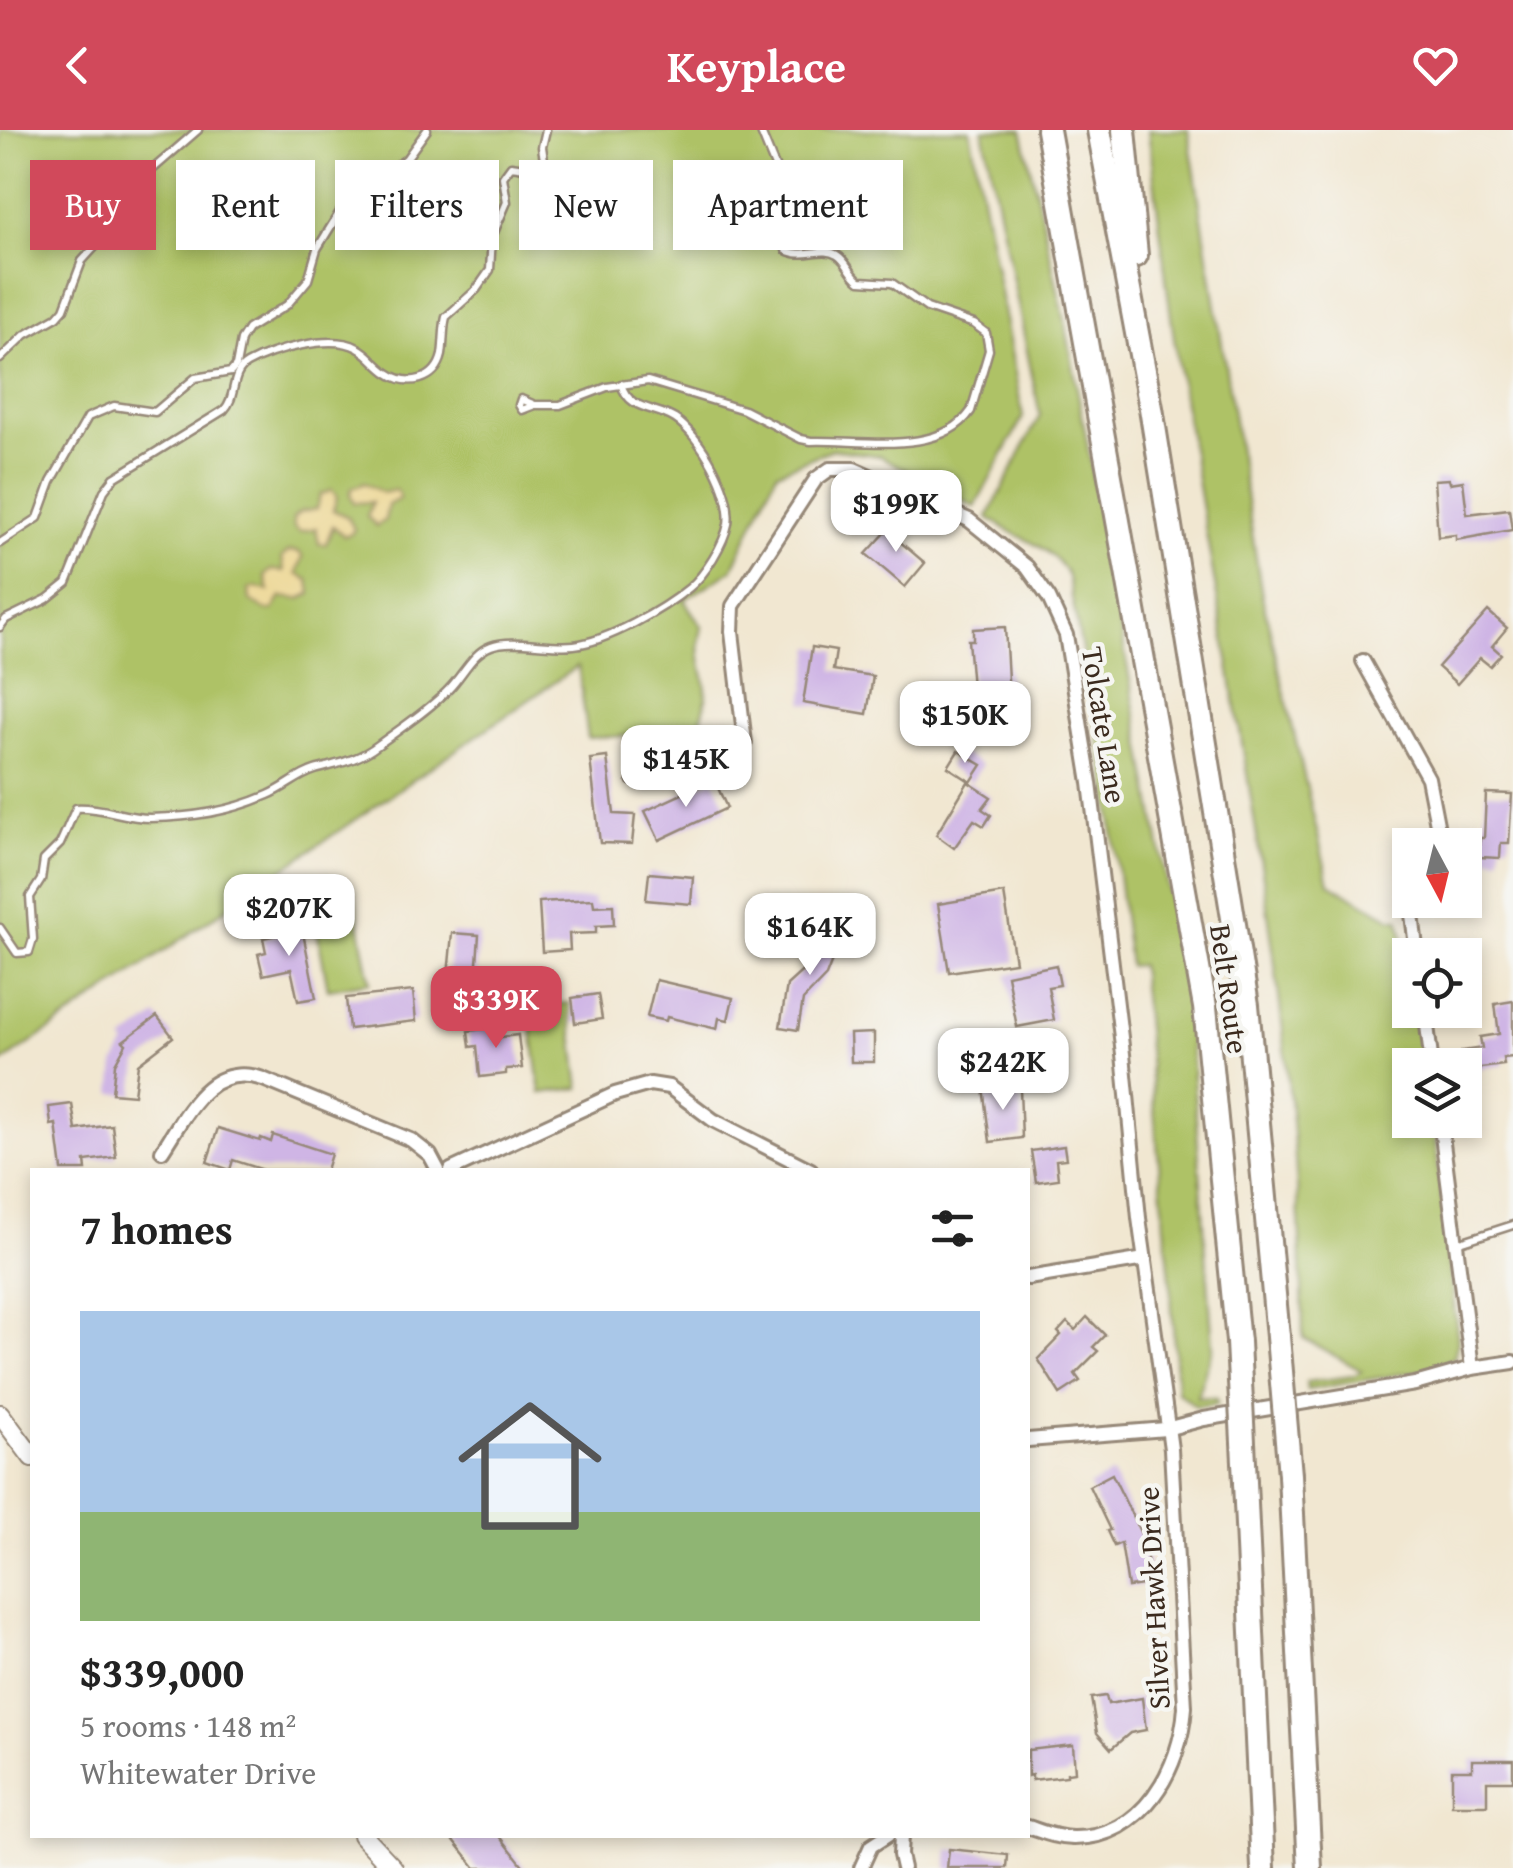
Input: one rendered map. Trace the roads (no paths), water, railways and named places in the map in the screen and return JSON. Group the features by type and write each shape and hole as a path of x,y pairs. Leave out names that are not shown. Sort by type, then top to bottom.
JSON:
{"highway":[{"name":"Belt Route","path":"1048,130 1205,1006 1238,1342 1263,1868"},
{"name":"Belt Route","path":"1099,130 1150,408 1247,1005 1290,1475 1310,1868"},
{"path":"1124,130 1150,408"}],"street":[{"name":"Tolcate Lane","path":"745,743 732,632 733,606 822,473 838,467 854,468 948,508 994,538 1027,566 1057,615 1072,656 1166,1429"},
{"path":"1363,661 1428,778 1438,828"},
{"path":"162,1151 205,1089 225,1076 245,1074 400,1134 430,1155 437,1168"},
{"path":"455,1168 614,1094 657,1084 678,1092 713,1120 808,1168"},
{"path":"1442,1138 1472,1368"},
{"path":"1030,1278 1145,1258"},
{"path":"1030,1440 1166,1429 1204,1419 1415,1384 1472,1368 1513,1362"},
{"path":"0,1414 30,1454"},
{"name":"Silver Hawk Drive","path":"1030,1828 1068,1838 1092,1837 1116,1829 1152,1798 1176,1752 1185,1707 1166,1429"},
{"path":"365,1838 393,1868"},
{"path":"860,1868 871,1846 883,1838"},
{"path":"902,1838 903,1868"}],"lane":[{"path":"0,359 25,335 64,309 82,260 112,228 131,188 198,130"},
{"path":"0,543 38,518 51,482 88,418 114,406 155,412 195,378 231,372 248,329 287,306 308,280 317,249 350,197 406,159 427,130"},
{"path":"0,627 6,619 60,592 88,537 104,491 114,478 224,410 230,404 237,376 247,364 303,343 352,345 400,380 422,380 434,370 442,358 446,316 476,290 490,270 492,236 507,202 503,177 506,170 520,165 524,168 536,201 548,186 542,146 546,130"},
{"path":"536,405 573,402 621,384 648,381 744,410 801,439 914,443 954,428 971,412 989,350 986,333 974,324 926,308 892,283 860,281 837,254 799,256 786,250 780,225 780,181 760,130"},
{"path":"0,928 17,952 29,952 33,938 30,897 40,880 44,860 60,844 76,808 153,818 214,815 245,804 314,770 353,762 447,691 479,653 491,646 504,643 554,647 596,641 688,589 720,546 728,526 715,468 676,420 634,404 623,393 621,384"},
{"path":"630,781 645,765 665,754 745,743"},
{"path":"1456,1243 1513,1225"}]}
